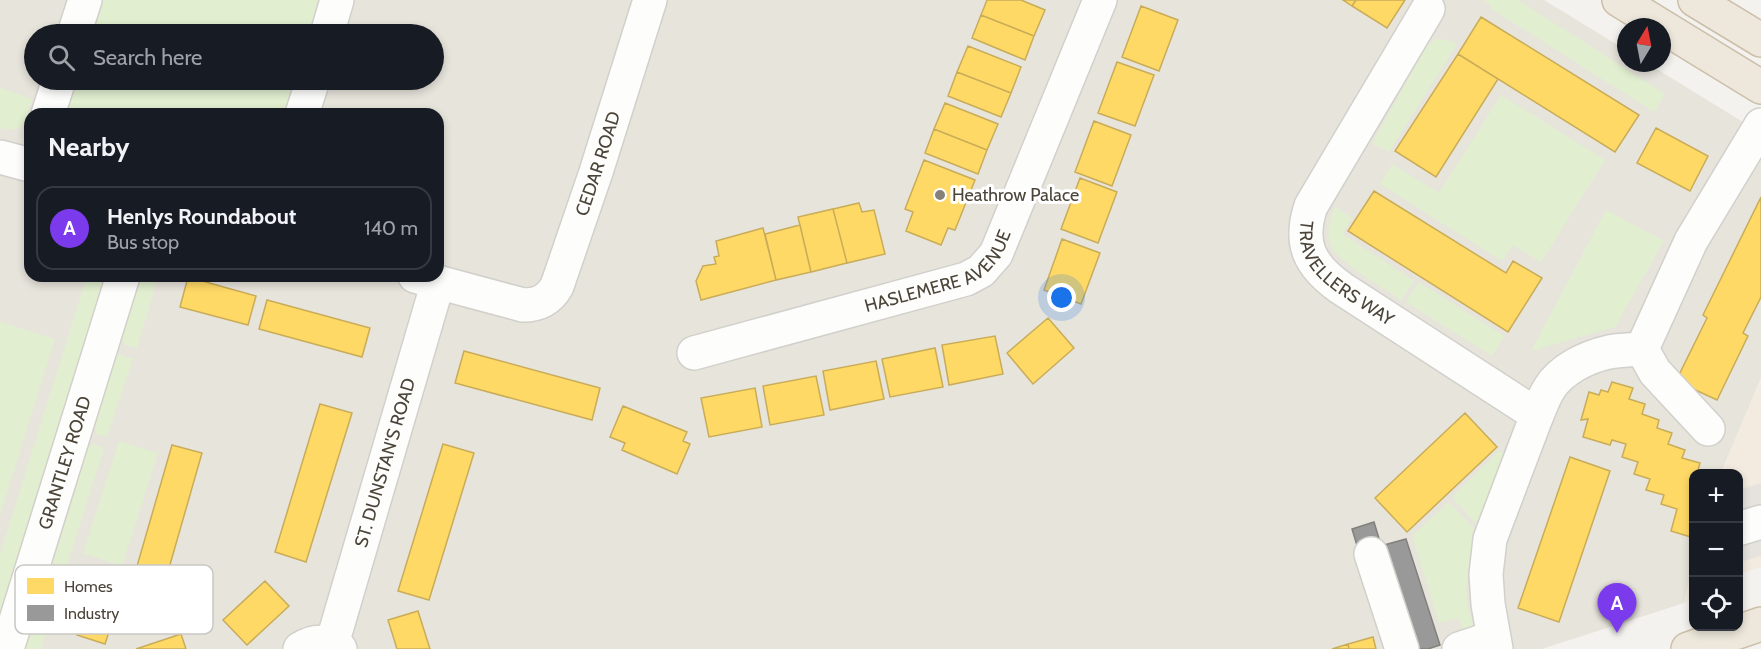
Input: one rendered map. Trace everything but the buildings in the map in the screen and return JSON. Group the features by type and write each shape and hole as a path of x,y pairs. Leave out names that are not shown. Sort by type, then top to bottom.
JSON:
{"highway":[{"path":"1619,0 1761,87"},
{"path":"1695,0 1761,40"},
{"path":"1743,628 1761,624"},
{"path":"1688,649 1726,631"}],"street":[{"path":"77,24 85,0"},
{"path":"330,24 337,0"},
{"name":"CEDAR ROAD","path":"438,282 523,305 533,305 544,301 553,294 596,172 650,0"},
{"name":"HASLEMERE AVENUE","path":"694,353 966,279 981,271 996,254 1100,0"},
{"name":"TRAVELLERS WAY","path":"1428,9 1311,206 1306,220 1307,243 1315,266 1327,278 1537,415"},
{"path":"50,108 56,90"},
{"path":"304,108 310,90"},
{"path":"1642,349 1691,241 1761,125"},
{"path":"0,157 24,163"},
{"name":"GRANTLEY ROAD","path":"34,565 121,282"},
{"name":"ST. DUNSTAN'S ROAD","path":"300,649 311,643 322,642 336,647 426,282"},
{"path":"1459,649 1494,643 1486,574 1490,539 1537,415 1550,388 1569,369 1586,360 1610,352 1642,349"},
{"path":"1642,349 1655,372 1708,429"},
{"path":"1743,527 1761,522"},
{"path":"1371,554 1402,649"},
{"name":"GRANTLEY ROAD","path":"8,649 15,626"}],"shaded area":[{"path":"0,0 1544,0 1617,45 1617,72 1662,72 1761,133 1761,378 1723,469 1689,469 1689,583 1684,603 1542,649 0,649"},
{"path":"1761,378 1761,567 1743,573 1743,469 1723,469"},
{"path":"1761,483 1761,556 1744,561 1743,557 1743,489"},
{"path":"1689,583 1689,600 1684,603"}],"green space":[{"path":"95,0 322,0 315,24 87,24"},
{"path":"1483,0 1518,0 1617,63 1617,72 1631,72 1665,94 1654,112 1490,8 1491,5"},
{"path":"1436,39 1449,40 1457,44 1389,152 1372,143 1428,44"},
{"path":"0,88 32,99 29,108 24,108 24,124 9,130 0,128"},
{"path":"66,90 295,90 290,108 60,108"},
{"path":"1501,95 1605,160 1541,262 1513,245 1502,261 1380,184 1392,164 1439,193"},
{"path":"1335,207 1352,218 1343,234 1414,281 1401,300 1354,268 1332,248 1329,228"},
{"path":"1606,210 1664,241 1615,327 1531,351"},
{"path":"85,282 103,282 0,614 0,554"},
{"path":"138,282 156,282 137,348 125,345 122,338"},
{"path":"1419,282 1504,336 1492,356 1406,302"},
{"path":"0,322 55,339 0,515"},
{"path":"118,355 133,359 107,437 96,434 94,426 115,357"},
{"path":"119,441 158,453 122,565 83,553"},
{"path":"93,444 104,448 67,565 50,565 87,448"},
{"path":"1499,451 1504,454 1478,526 1452,497"},
{"path":"1449,502 1477,532 1467,581 1467,600 1473,625 1463,630 1459,618 1439,623 1412,536"},
{"path":"29,634 46,634 41,649 24,649"}],"place":[{"name":"Heathrow Palace","path":"940,195"},
{"name":"Henlys Roundabout","path":"1617,633"}]}
